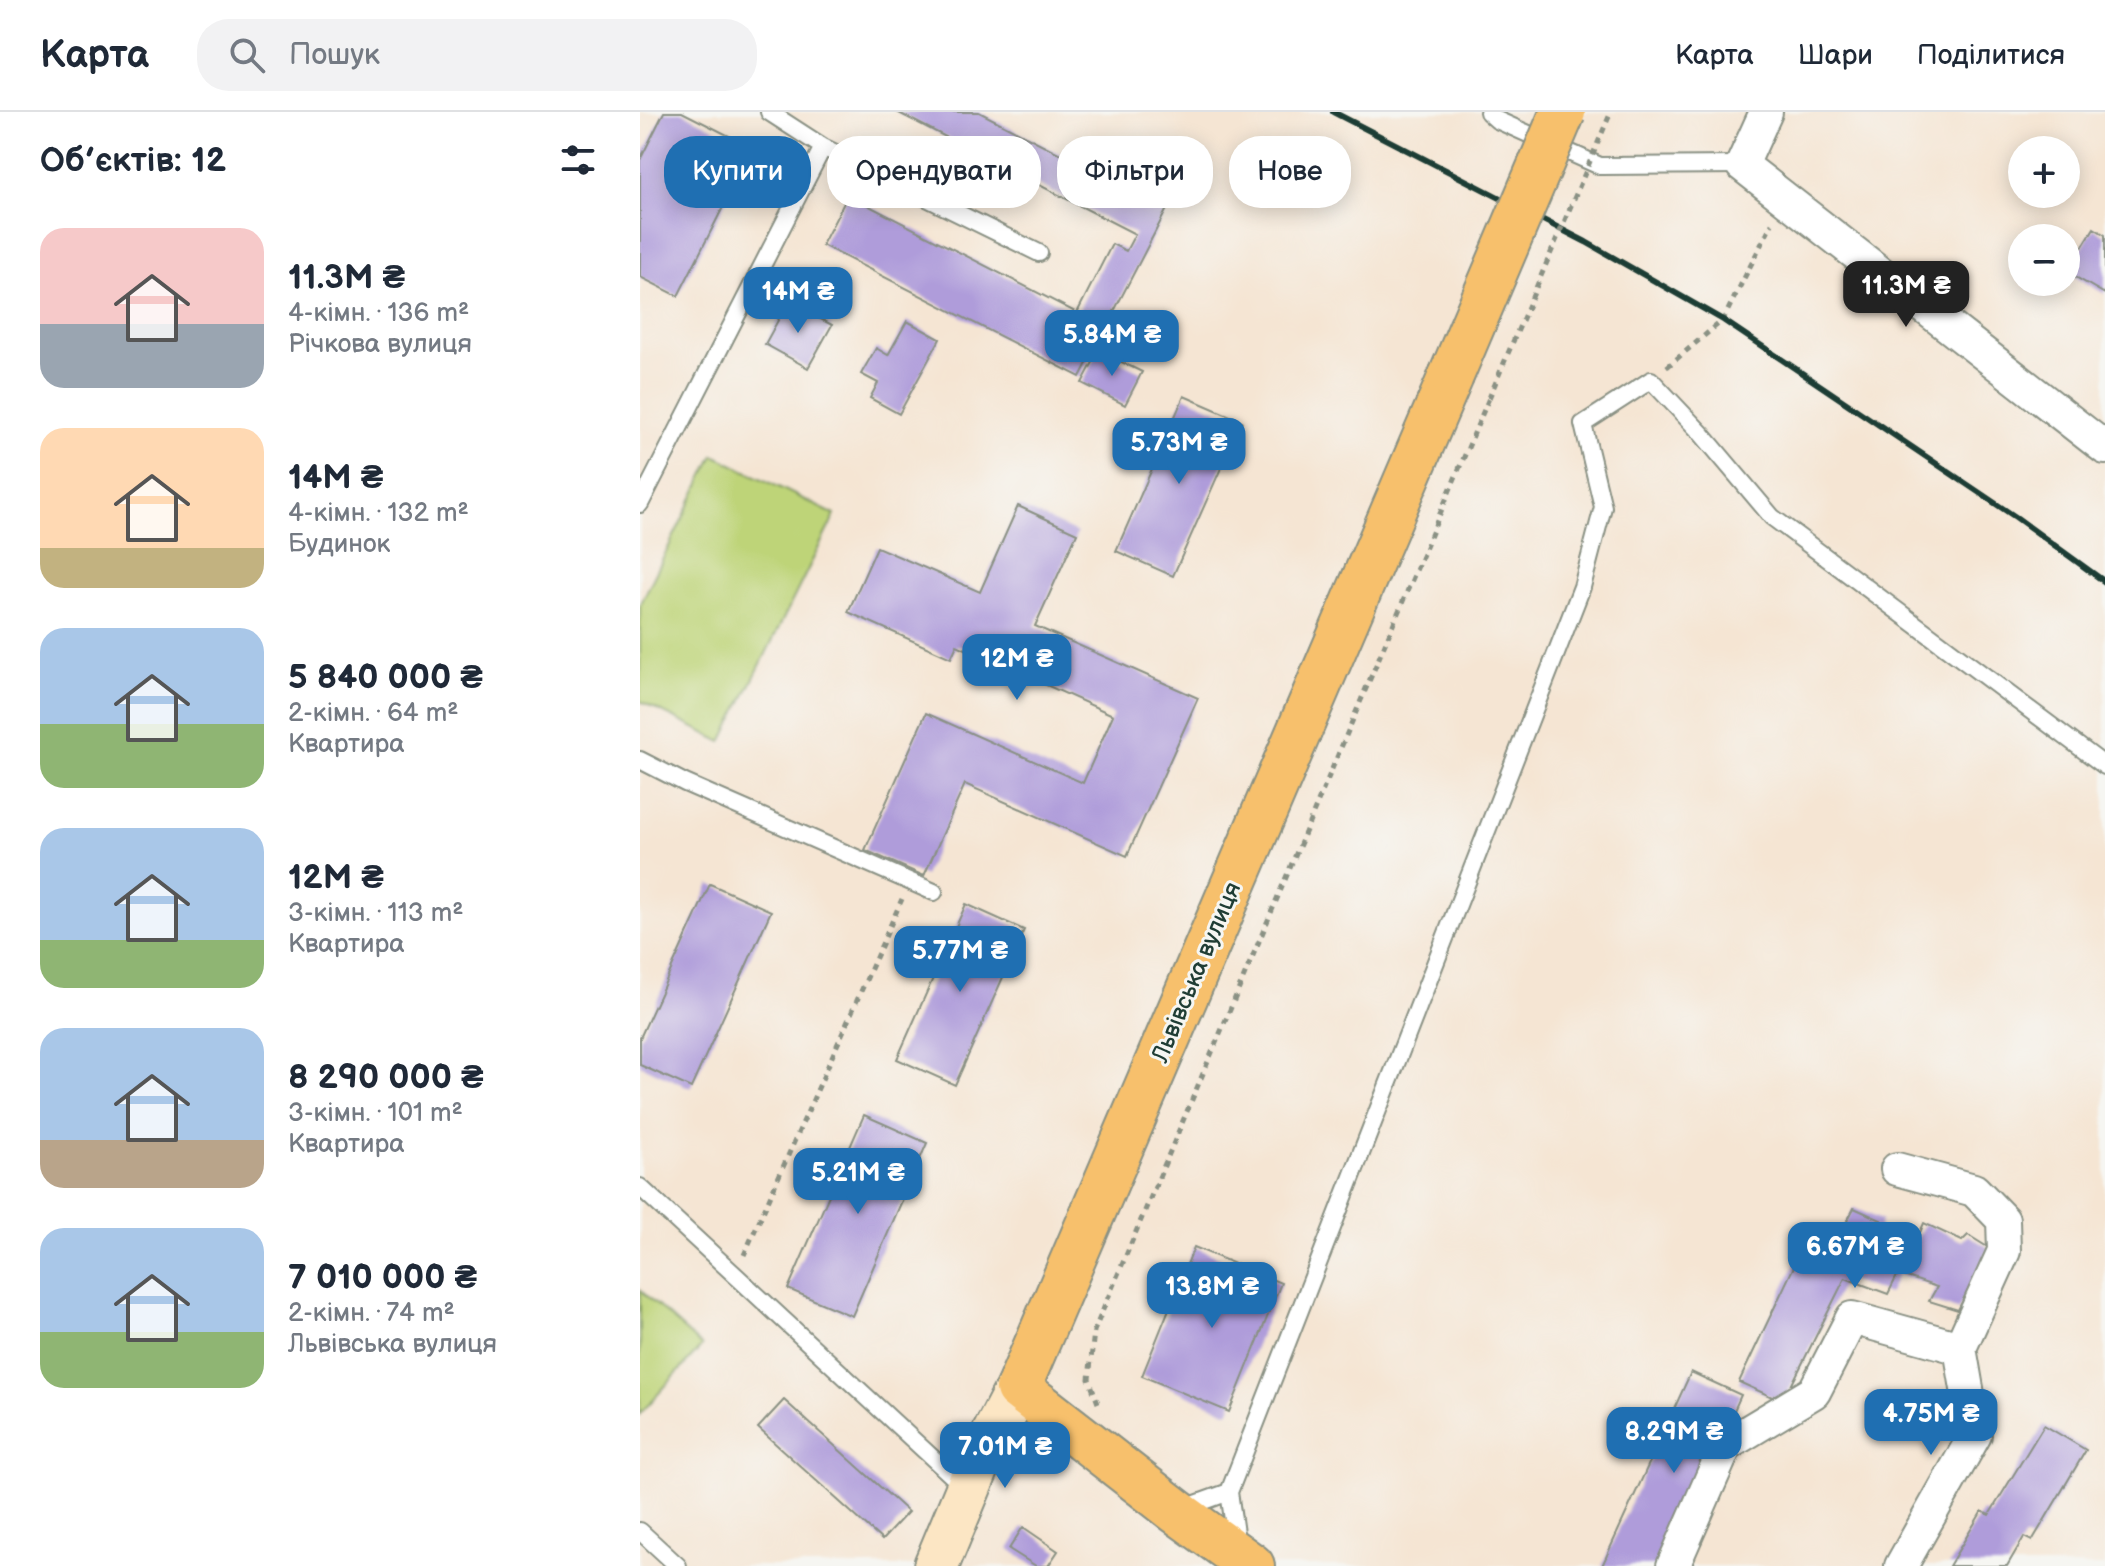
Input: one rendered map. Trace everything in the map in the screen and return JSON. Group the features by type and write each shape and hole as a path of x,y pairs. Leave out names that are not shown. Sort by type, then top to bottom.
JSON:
{"highway":[{"name":"Львівська вулиця","path":"1018,1388 1563,112"},
{"path":"1018,1388 1245,1561"}],"main road":[{"name":"Львівська вулиця","path":"936,1566 967,1490 1018,1388"}],"street":[{"path":"1766,112 1742,165 2105,448"},
{"path":"1897,1169 1974,1190 2003,1220 2004,1251 1960,1348 1975,1435 1901,1566"},
{"path":"1673,1566 1726,1445 1814,1392 1852,1318 1960,1348"}],"lane":[{"path":"769,112 823,147 1039,253"},
{"path":"1488,112 1497,120 1600,166 1742,165"},
{"path":"640,504 823,147"},
{"path":"1245,1561 1229,1492 1582,587 1603,507 1583,424 1651,380 1702,434 1772,517 2105,766"},
{"path":"640,760 685,783 934,892"},
{"path":"640,1187 967,1490"},
{"path":"1176,1511 1229,1492"},
{"path":"640,1531 678,1566"}],"path":[{"path":"1101,1413 1089,1379 1094,1331 1611,112"},
{"path":"1651,380 1723,320 1785,199"},
{"path":"735,1274 910,881"}],"green space":[{"path":"714,455 835,515 722,742 640,701 640,605"},
{"path":"640,1290 702,1346 640,1414"}],"building":[{"path":"664,112 682,112 729,136 664,136 664,208 723,208 678,296 640,277 640,160"},
{"path":"897,112 979,112 1026,136 944,136"},
{"path":"1041,144 1057,152 1057,194 1041,186"},
{"path":"841,208 873,208 1077,313 1112,244 1126,251 1135,234 1084,208 1167,209 1080,377 822,245"},
{"path":"2094,228 2105,235 2105,294 2080,280 2080,251"},
{"path":"788,302 832,325 808,368 765,344"},
{"path":"907,321 940,339 899,414 870,398 878,383 861,374 876,348 888,355"},
{"path":"1099,351 1142,372 1125,405 1082,383"},
{"path":"1184,396 1242,421 1173,576 1116,551"},
{"path":"1018,506 1077,533 1035,626 1198,698 1127,856 965,784 924,876 865,850 926,713 1083,783 1113,715 957,645 951,658 848,612 877,547 980,592"},
{"path":"710,884 771,911 691,1088 640,1065 640,1038"},
{"path":"966,904 1024,930 955,1085 897,1059"},
{"path":"864,1115 927,1143 852,1316 788,1289"},
{"path":"1854,1208 1881,1220 1879,1230 1916,1242 1924,1223 1962,1241 1968,1235 1989,1248 1958,1310 1929,1301 1937,1287 1898,1274 1888,1294 1845,1278 1783,1402 1739,1382 1798,1258 1822,1269"},
{"path":"1194,1247 1281,1283 1229,1412 1142,1376"},
{"path":"1691,1372 1741,1395 1664,1566 1602,1566"},
{"path":"784,1400 908,1512 882,1540 758,1428"},
{"path":"2044,1425 2086,1450 2032,1541 2024,1537 2007,1566 1949,1566 1982,1511 1989,1515"},
{"path":"1023,1527 1058,1551 1048,1566 1036,1566 1009,1549"}],"railway":[{"path":"1333,112 1586,242 1723,320 2017,518 2105,582"}]}
